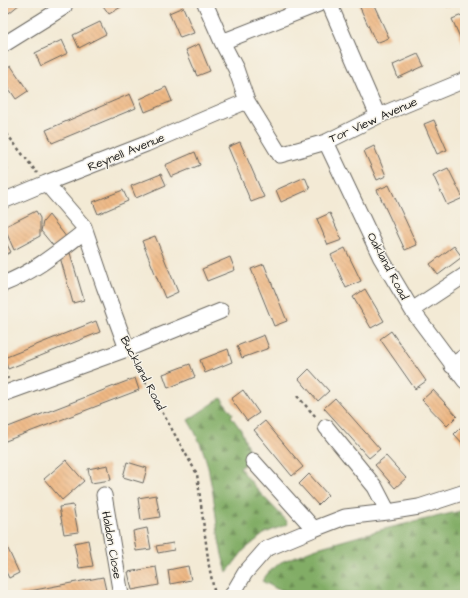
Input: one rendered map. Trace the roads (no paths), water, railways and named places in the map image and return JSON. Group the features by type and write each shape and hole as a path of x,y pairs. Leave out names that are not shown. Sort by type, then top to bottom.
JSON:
{"street":[{"path":"205,3 236,69 247,100"},
{"path":"222,42 321,3"},
{"path":"329,3 378,116"},
{"path":"3,45 64,7"},
{"name":"Tor View Avenue","path":"247,100 280,155 326,142 378,116 465,80"},
{"name":"Reynell Avenue","path":"3,201 146,144 247,100"},
{"name":"Oakland Road","path":"326,142 381,258 412,310 452,366 465,381"},
{"name":"Buckland Road","path":"46,183 84,227 127,349"},
{"path":"3,284 21,277 85,231"},
{"path":"412,310 465,275"},
{"path":"3,394 127,349 221,311"},
{"path":"452,366 465,356"},
{"path":"326,428 375,487 388,512"},
{"path":"253,461 314,529"},
{"path":"232,595 245,574 266,549 345,517 388,512 419,506 465,492"},
{"name":"Haldon Close","path":"104,496 121,595"}]}
